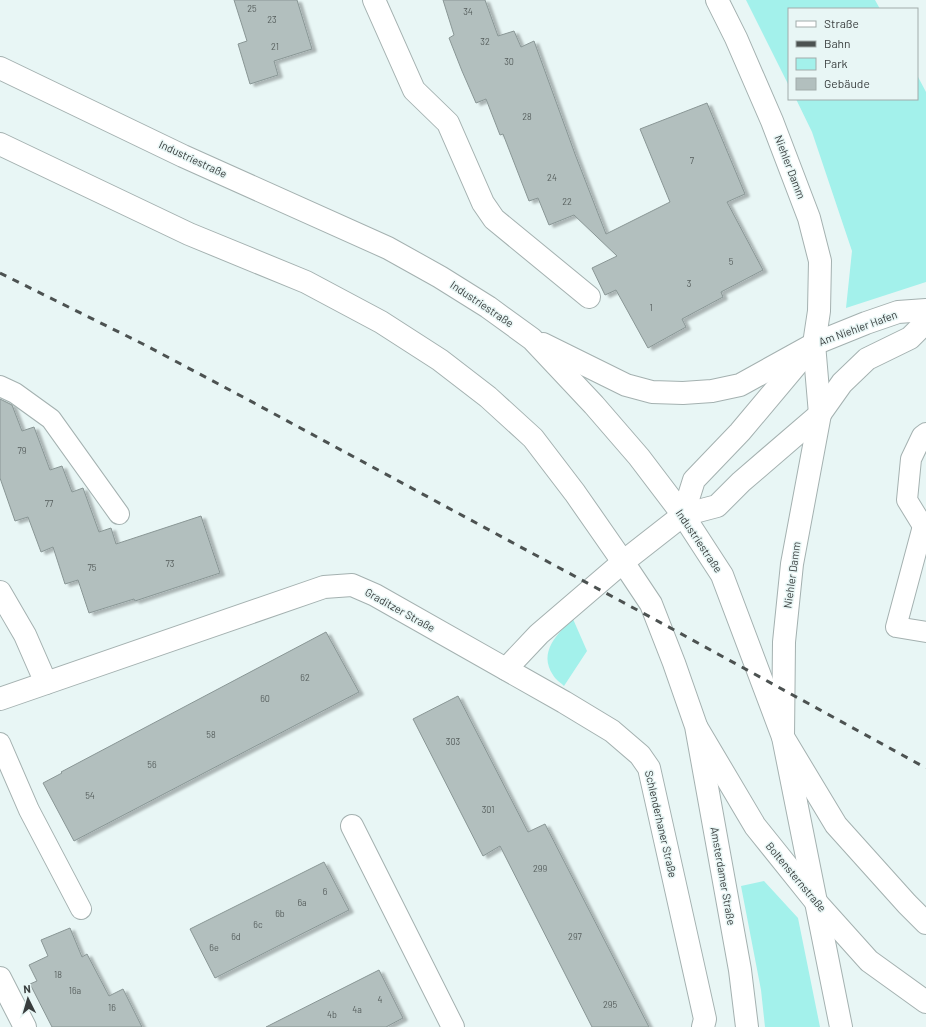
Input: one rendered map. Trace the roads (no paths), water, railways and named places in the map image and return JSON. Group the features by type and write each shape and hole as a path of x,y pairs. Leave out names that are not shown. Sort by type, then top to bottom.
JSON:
{"main road":[{"path":"374,0 414,90 448,123 483,202 494,219 589,297"},
{"name":"Niehler Damm","path":"717,0 736,38 772,121 809,218 820,261 819,311 814,344 820,414 791,579 784,642 783,737"},
{"name":"Industriestraße","path":"0,68 184,156 388,248 440,277 488,307 532,339 594,405 638,457 683,516 722,575 783,737"},
{"path":"0,144 189,234 306,282 381,322 440,360 488,397 533,438 575,493 651,604 696,726"},
{"name":"Am Niehler Hafen","path":"532,339 626,385 652,392 683,394 712,392 740,385 814,344 866,323 898,312 926,310"},
{"path":"506,670 539,634 623,562 683,516 717,506 741,482 820,414 842,384 867,358 910,338 926,322"},
{"path":"683,516 694,480 740,432 814,344"},
{"name":"Graditzer Straße","path":"0,698 324,587 352,585 375,595 506,670"},
{"path":"0,592 25,635 46,683"},
{"name":"Schlenderhaner Straße","path":"506,670 612,731 640,755 649,768 705,1018 703,1027"},
{"name":"Boltensternstraße","path":"696,726 755,826 816,902 869,961 926,1002"},
{"name":"Amsterdamer Straße","path":"696,726 740,970 747,1027"},
{"path":"783,737 842,1027"},
{"path":"783,737 836,825 926,923"},
{"path":"352,826 453,1027"},
{"path":"0,978 25,1027"}],"lane":[{"path":"0,386 15,393 51,419 119,514"},
{"path":"926,433 922,436 911,459 908,500 924,528 896,627 926,632"},
{"path":"0,743 29,810 81,909"}],"railway":[{"path":"0,273 143,344 243,397 926,768"}]}
